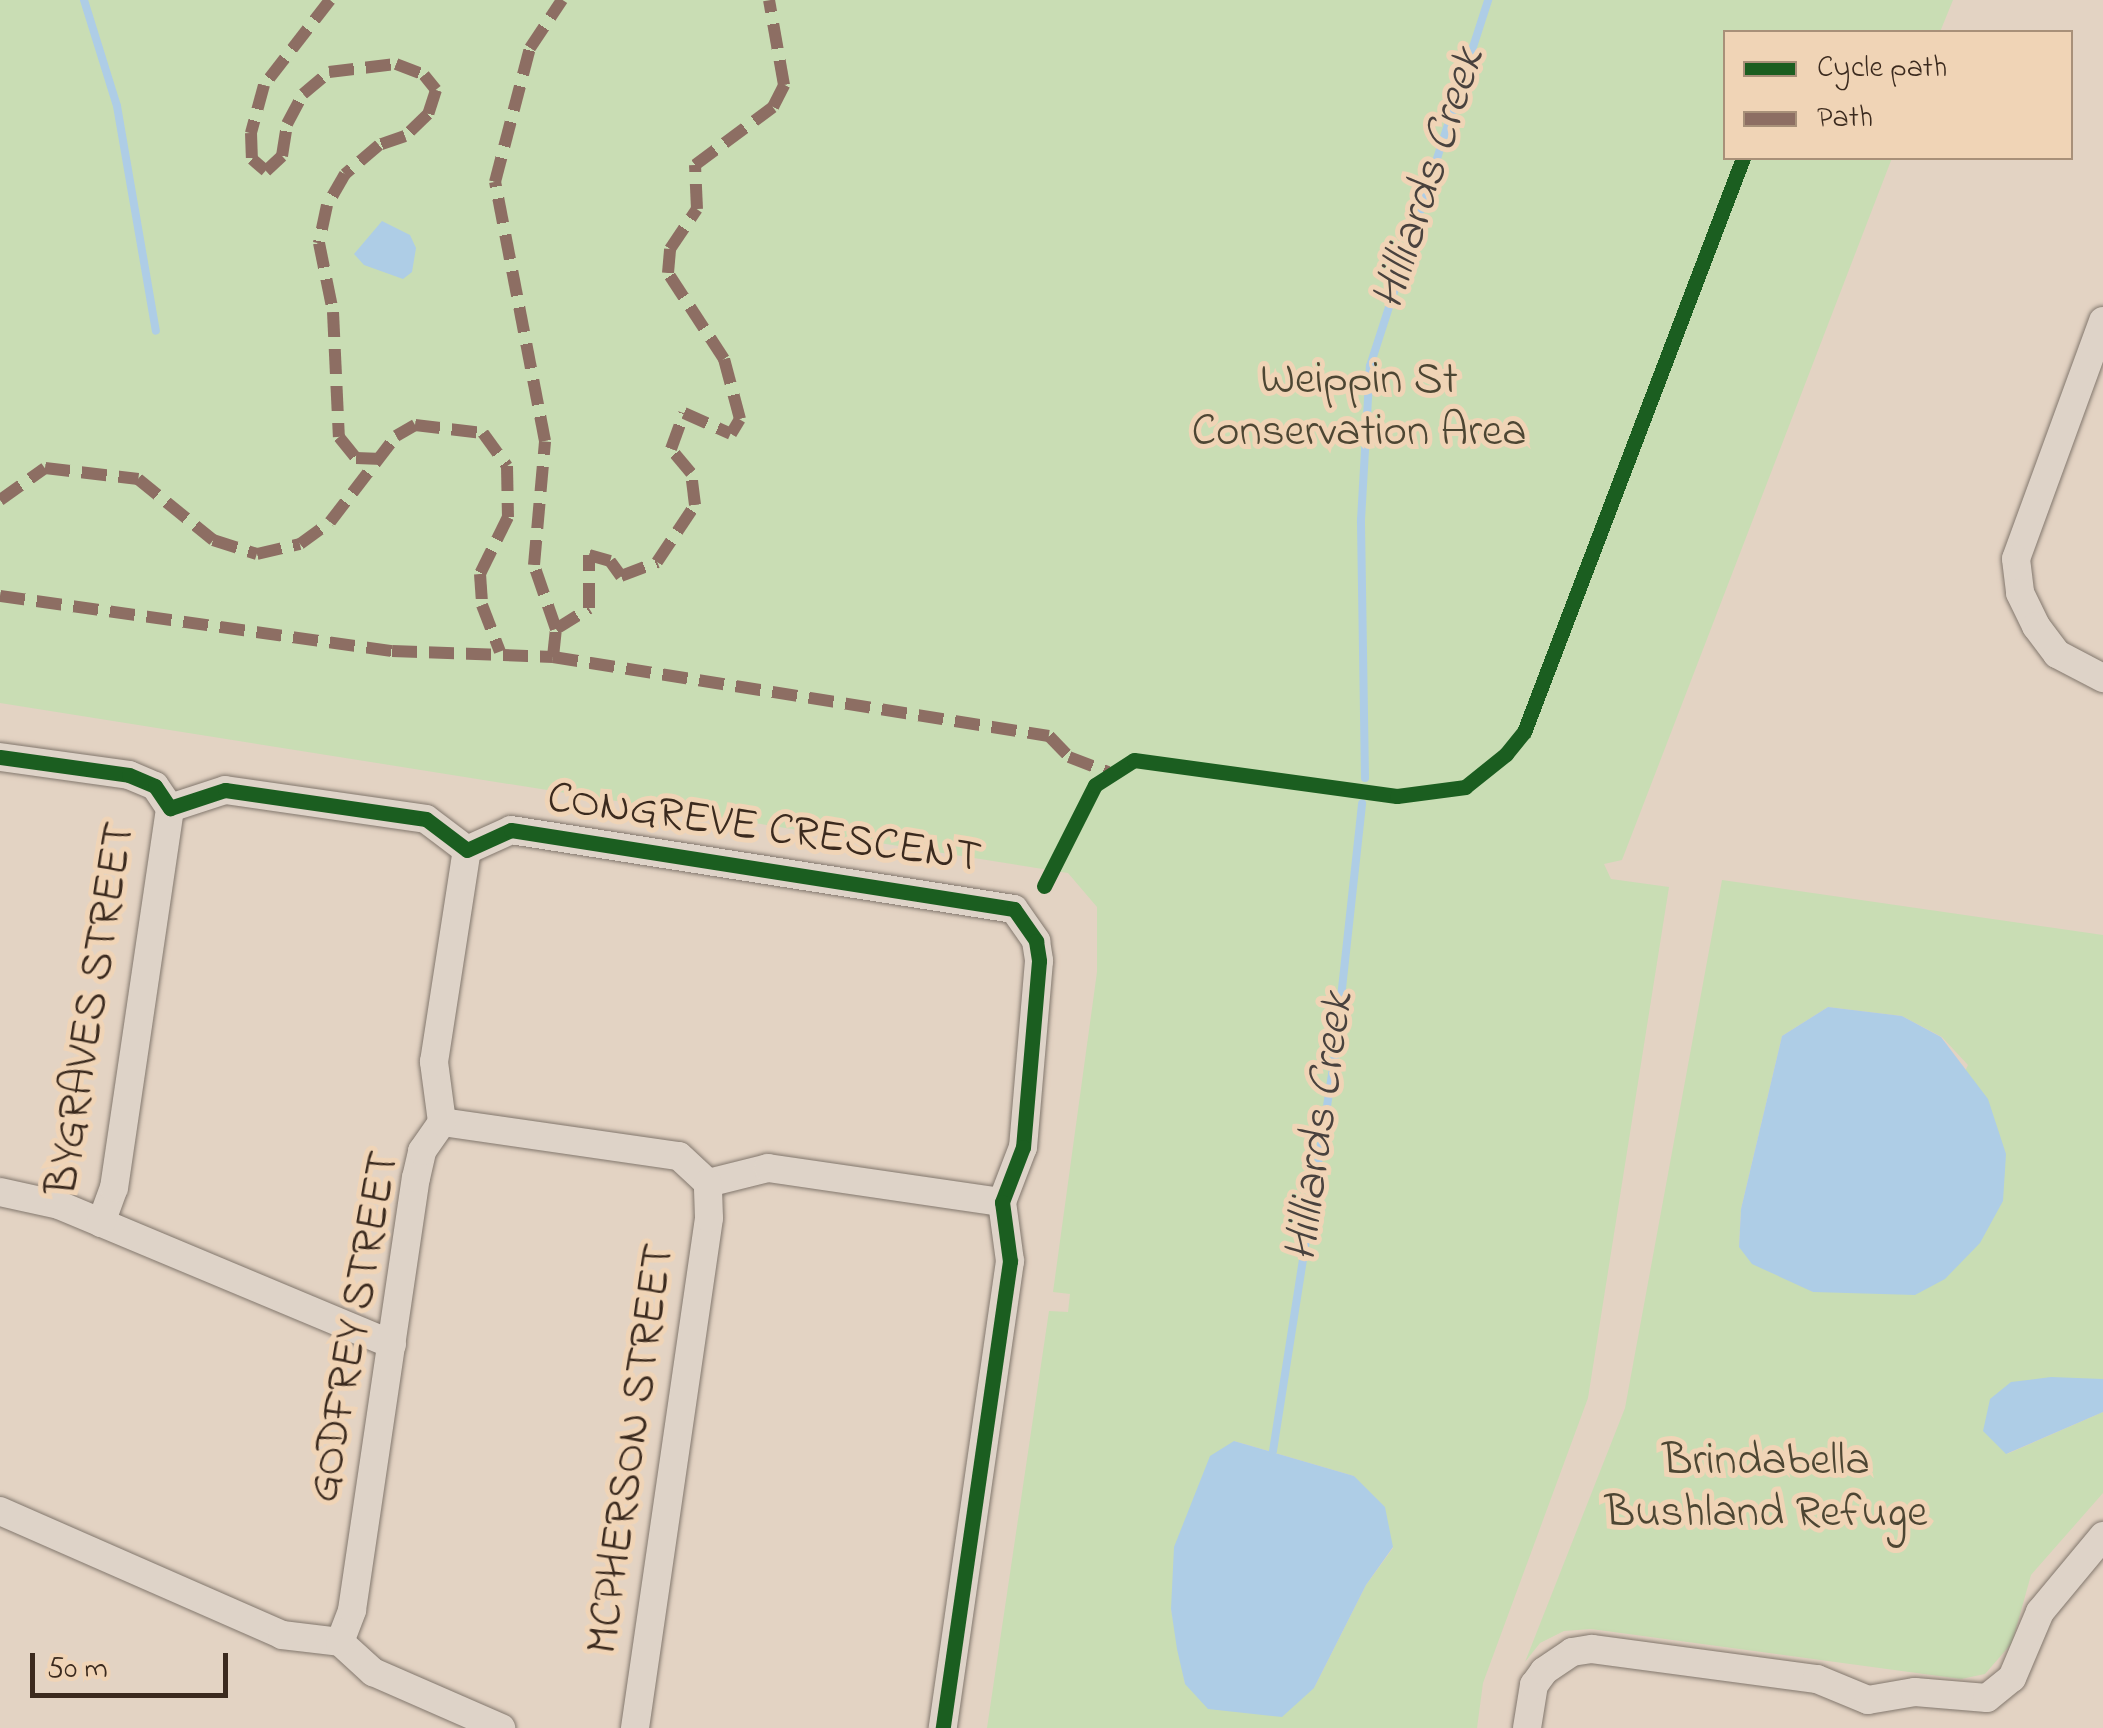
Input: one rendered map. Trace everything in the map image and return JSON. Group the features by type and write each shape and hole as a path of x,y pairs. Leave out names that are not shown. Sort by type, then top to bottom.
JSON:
{"street":[{"path":"2103,321 2016,559 2020,593 2046,640 2057,654 2103,678"},
{"path":"0,757 129,775 155,786 170,808 225,790 409,816 446,830 467,850"},
{"name":"BYGRAVES STREET","path":"101,1224 114,1188 170,808"},
{"name":"CONGREVE CRESCENT","path":"467,850 511,830 1014,909 1036,941 1038,960 1023,1146 1002,1202 1010,1261 943,1728"},
{"name":"GODFREY STREET","path":"340,1642 352,1610 416,1178 422,1151 442,1122 434,1062 467,850"},
{"path":"442,1122 679,1156 708,1183 768,1168 1002,1202"},
{"name":"MCPHERSON STREET","path":"635,1728 709,1218 708,1183"},
{"path":"0,1192 60,1205 392,1344"},
{"path":"0,1511 282,1635 340,1642 373,1672 500,1728"},
{"path":"1528,1728 1534,1685 1544,1672 1572,1652 1592,1649 1817,1679 1866,1714 1914,1692 1986,1698 2012,1678 2040,1612 2103,1536"}],"green space":[{"name":"Weippin St Conservation Area","path":"0,0 1953,0 1941,30 1723,30 1723,160 1891,160 1622,860 1604,864 1611,879 1669,887 1588,1398 1483,1683 1477,1728 987,1728 1049,1311 1068,1312 1070,1294 1053,1292 1097,972 1097,907 1068,873 0,703","holes":["1234,1441 1354,1476 1393,1548 1366,1585 1314,1688 1185,1684 1171,1609"]},
{"name":"Brindabella Bushland Refuge","path":"1722,880 2103,935 2103,1379 2080,1379 2007,1454 2103,1412 2103,1493 2031,1575 2012,1643 1985,1674 1961,1679 1591,1629 1564,1631 1540,1643 1525,1662 1625,1408","holes":["1828,1007 1902,1016 1942,1037 1968,1065 1859,1292 1813,1292 1739,1247 1741,1209 1782,1036"]}],"water":[{"path":"382,221 410,235 416,248 412,272 403,279 364,265 354,254"},
{"path":"1828,1007 1902,1016 1941,1037 1988,1099 2006,1154 2003,1201 1980,1243 1945,1279 1915,1295 1813,1292 1752,1264 1739,1247 1741,1209 1782,1036"},
{"path":"2051,1377 2103,1379 2103,1412 2006,1454 1983,1431 1990,1399 2011,1382"},
{"path":"1234,1441 1354,1476 1385,1507 1393,1547 1366,1585 1314,1688 1282,1717 1208,1709 1185,1684 1177,1649 1171,1609 1174,1547 1210,1456"}],"waterway":[{"path":"84,0 117,106 156,331"},
{"name":"Hilliards Creek","path":"1365,778 1361,520 1370,366 1488,0"},
{"name":"Hilliards Creek","path":"1273,1451 1335,1053 1362,803"}],"marked path":[{"path":"330,0 264,85 251,133 252,159 266,171 282,156 287,124 303,94 329,72 396,64 424,75 436,90 428,114 405,136 379,145 345,174 327,205 319,243 333,312 339,437 356,458 382,459"},
{"path":"553,657 556,629 534,565 545,441 495,182 530,48 562,0"},
{"path":"556,629 589,608 589,555 610,561 621,576 657,562 695,505 691,473 671,449 684,413 731,434 740,419 724,359 668,273 670,249 697,209 695,165 773,107 784,85 769,0"},
{"path":"0,500 45,468 138,479 213,540 257,554 300,544 330,522 396,436 415,425 483,433 507,466 508,517 480,574 482,605 500,652"},
{"path":"0,596 392,651 553,657 1049,736 1069,757 1108,772"}],"cycle path":[{"path":"1044,886 1095,785 1134,760 1397,796 1465,787 1506,754 1524,732 1742,160"},
{"path":"0,757 129,775 155,786 170,808 225,790 426,819 467,850 511,830 1014,909 1036,941 1039,961 1023,1147 1002,1202 1010,1261 943,1728"}]}
